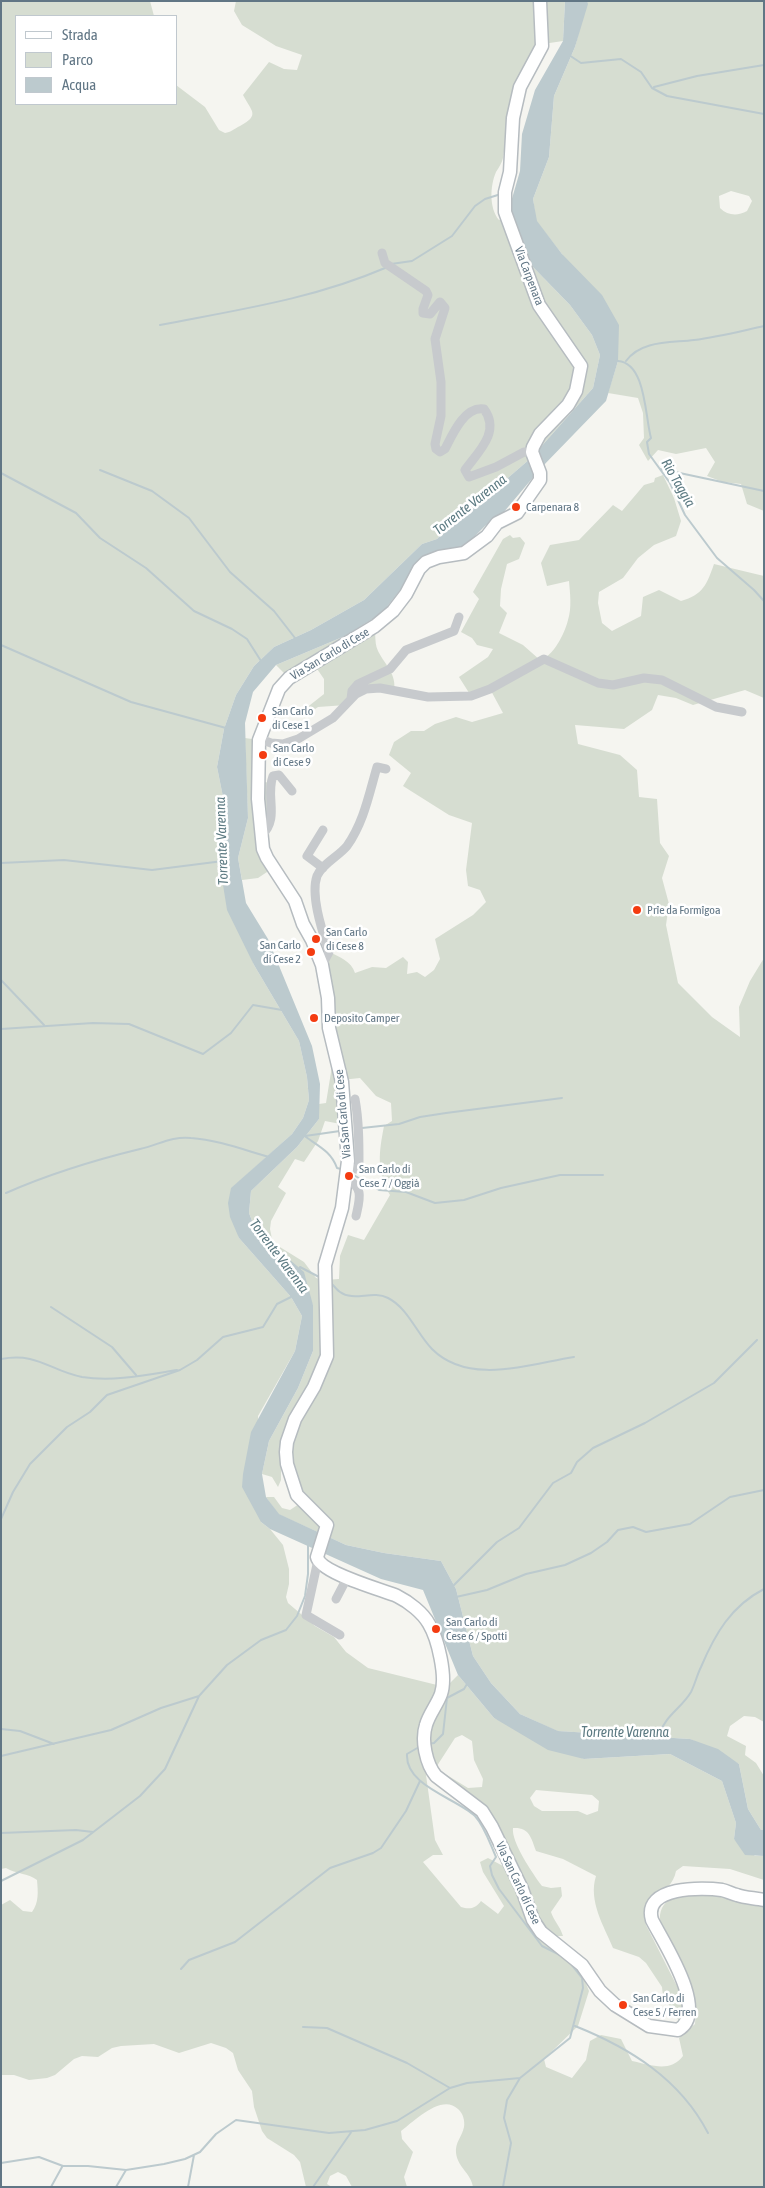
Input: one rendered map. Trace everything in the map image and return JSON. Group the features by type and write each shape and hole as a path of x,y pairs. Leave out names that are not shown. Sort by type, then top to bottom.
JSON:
{"street":[{"name":"Via Carpenara","path":"530,453 540,434 568,405 576,391 581,366 539,305 505,212 505,192 510,172 514,118 520,86 542,46 540,1"},
{"path":"382,253 385,263 426,291 428,295 423,313 430,314 440,302 446,308 435,339 441,382 441,416 435,444 436,450 440,452 445,449 468,412 478,408 484,410 490,423 486,443 466,470 469,477 496,467 524,452 530,453"},
{"name":"Via San Carlo di Cese","path":"530,453 540,473 540,480 516,513 497,523 487,536 464,554 439,557 426,562 393,611 375,626 289,678 279,689 260,739 258,799 263,849 295,901 303,924 322,965 328,998 329,1028 342,1082 347,1173 342,1208 325,1265 326,1356 314,1387 294,1419 287,1442 287,1464 297,1495 328,1525 317,1558 347,1578 399,1597 421,1614 443,1675 441,1694 426,1726 424,1738 431,1770 482,1812 492,1827 522,1889 533,1920 542,1932 582,1965 600,1991 615,2005 649,2026 678,2030 685,2024 690,2010 687,1989 650,1915 655,1902 668,1894 695,1888 724,1890 738,1896 764,1900"},
{"path":"351,699 352,691 358,684 390,669 406,650 454,631 460,617"},
{"path":"260,739 271,743 283,744 298,738 332,718 351,699 366,689 380,688 428,697 471,696 490,689 544,659 598,683 613,686 644,678 662,680 716,707 742,712"},
{"path":"322,965 329,952 320,924 316,887 317,876 323,868 339,856 356,831 364,814 377,767 386,769"},
{"path":"262,835 269,828 272,820 271,783 273,776 279,775 292,791"},
{"path":"323,830 307,856 323,868"},
{"name":"Via San Carlo di Cese","path":"347,1173 359,1166 357,1129 359,1122 355,1099"},
{"path":"347,1173 359,1189 356,1216"},
{"path":"317,1558 306,1614 340,1635"},
{"path":"336,1599 347,1578"}],"green space":[{"path":"1,1 150,1 154,15 15,15 15,105 178,105 178,87 205,107 219,130 225,133 246,122 252,116 251,109 243,95 269,62 284,69 297,70 302,55 276,46 242,25 234,11 236,1 565,1 563,41 536,45 527,60 516,87 512,100 503,158 494,178 491,197 493,209 499,220 511,214 533,267 570,305 592,335 600,355 593,388 531,458 488,495 460,515 437,539 422,544 364,600 311,630 274,647 254,666 236,695 224,729 217,767 226,812 220,866 254,965 299,1041 307,1077 309,1100 303,1118 292,1134 232,1188 239,1238 291,1297 302,1316 295,1351 258,1416 261,1522 270,1529 283,1545 289,1569 289,1584 286,1597 288,1603 315,1626 334,1637 346,1652 368,1668 437,1685 436,1698 421,1739 435,1840 443,1855 433,1855 423,1862 461,1907 472,1908 481,1901 498,1914 504,1906 483,1872 480,1862 488,1858 503,1866 535,1930 580,1969 589,1991 578,2026 544,2059 546,2067 572,2078 586,2060 590,2041 601,2035 621,2039 632,2061 653,2066 666,2066 678,2061 683,2056 679,2038 695,2024 694,1998 686,1974 661,1928 661,1911 668,1901 681,1895 716,1895 764,1904 764,2187 473,2187 470,2178 459,2163 456,2153 464,2127 463,2117 458,2109 444,2104 428,2110 401,2131 402,2139 413,2152 404,2177 407,2187 352,2187 346,2176 338,2172 330,2176 327,2184 332,2187 306,2187 300,2162 294,2155 267,2138 262,2131 254,2107 252,2091 238,2070 233,2053 226,2048 211,2043 179,2053 154,2044 121,2046 112,2048 98,2057 82,2056 74,2059 55,2075 47,2078 29,2080 14,2075 1,2075 1,1905 10,1900 23,1911 32,1912 38,1893 37,1880 6,1868 1,1869"},
{"path":"587,1 764,1 764,511 747,504 741,484 723,482 707,476 715,462 706,448 676,454 658,450 648,461 639,445 644,438 643,413 638,398 608,393 618,361 562,254 536,221 533,199 549,157 554,96 575,47","holes":["731,191 749,196 752,201 744,213 730,214 720,208 719,196"]},
{"path":"663,475 674,498 681,521 676,536 654,545 638,558 623,578 599,592 598,603 602,623 612,631 641,616 643,597 659,590 681,601 694,596 703,588 714,564 764,576 764,698 745,690 693,705 676,698 658,695 652,710 624,729 575,725 578,744 620,755 637,770 639,797 657,799 660,843 669,856 662,878 669,904 666,925 678,983 712,1017 740,1037 739,1007 750,981 764,958 764,1722 755,1717 744,1716 730,1726 727,1736 746,1746 745,1755 756,1763 764,1776 764,1830 761,1830 748,1809 739,1764 690,1739 557,1731 520,1714 491,1683 473,1656 456,1589 441,1561 384,1553 346,1545 278,1514 266,1497 274,1497 282,1508 290,1510 302,1502 281,1456 281,1480 278,1487 272,1477 262,1474 269,1441 298,1388 313,1351 313,1305 282,1253 259,1239 249,1213 251,1191 297,1147 319,1119 319,1104 326,1103 332,1066 326,982 329,952 348,962 355,973 372,967 386,968 403,957 408,962 407,974 417,972 425,977 434,970 440,959 435,939 473,915 486,902 480,890 468,886 466,870 472,823 449,815 403,786 411,773 389,755 394,742 411,731 424,731 435,724 456,717 472,722 503,713 490,689 471,696 459,677 488,657 493,649 477,645 472,638 461,632 479,599 473,592 503,539 510,535 513,538 520,537 525,543 519,559 507,564 501,589 500,606 507,613 499,633 523,645 540,660 545,658 558,644 570,611 569,581 547,586 541,563 550,545 579,540 613,505 622,511 644,485 654,482 655,478","holes":["360,1078 376,1096 391,1103 392,1121 384,1126 380,1162 382,1178 390,1195 364,1240 348,1235 340,1256 339,1279 325,1280 316,1278 304,1262 275,1244 272,1239 271,1221 286,1193 278,1187 295,1159 304,1162 318,1141 325,1121 346,1125 341,1080"]},
{"path":"371,620 378,651 394,680 394,691 366,689 346,705 318,707 308,714 305,709 324,694 324,679 313,663 289,678 276,665 345,636"},
{"path":"245,738 259,740 258,781 271,783 272,804 262,835 273,868 258,878 242,880 238,858 248,818"},
{"path":"458,1675 494,1718 584,1759 670,1754 722,1781 736,1823 734,1839 755,1856 764,1856 764,1880 730,1869 683,1866 676,1871 668,1887 647,1908 645,1915 646,1925 683,1998 681,2024 663,1996 662,1987 646,1963 639,1957 613,1948 595,1904 594,1885 596,1876 563,1859 536,1851 531,1837 526,1831 513,1828 515,1841 519,1849 542,1886 551,1888 561,1887 562,1896 551,1912 563,1936 554,1936 543,1925 497,1827 442,1772 468,1788 482,1787 483,1779 474,1760 472,1741 462,1735 455,1738 435,1769 428,1736 450,1683","holes":["536,1790 592,1795 599,1801 598,1811 587,1815 578,1811 542,1811 534,1806 530,1798"]}],"water":[{"name":"Torrente Varenna","path":"565,1 587,1 588,4 575,47 554,96 549,157 533,199 537,221 562,254 602,295 619,325 618,361 606,401 541,468 503,513 485,526 463,548 428,555 382,613 345,636 276,665 253,692 245,723 248,818 238,858 246,903 268,939 312,1046 320,1084 319,1119 297,1147 251,1191 249,1213 259,1239 282,1253 304,1272 313,1305 313,1351 298,1388 269,1441 262,1474 266,1497 279,1514 346,1545 384,1553 441,1561 456,1589 473,1656 491,1683 520,1714 558,1731 690,1739 718,1749 739,1764 748,1809 761,1830 764,1830 764,1856 745,1855 734,1839 736,1823 722,1781 670,1754 584,1759 548,1750 494,1718 458,1675 423,1590 381,1579 270,1529 261,1522 242,1487 251,1432 295,1351 302,1316 291,1297 239,1238 230,1217 228,1203 231,1188 292,1134 303,1118 309,1100 307,1077 299,1041 254,965 227,910 220,866 226,812 217,767 224,729 236,695 254,666 274,647 311,630 364,600 422,544 437,539 460,515 488,495 531,458 593,388 600,355 592,335 570,305 533,267 511,214 511,202 520,171 522,134 535,90 563,41"}],"waterway":[{"path":"569,55 581,63 621,59 641,72 652,88 667,96 764,114"},
{"path":"654,87 697,76 764,65"},
{"path":"391,264 412,261 452,236 475,206 485,199 501,194"},
{"path":"160,325 246,309 302,296 358,279 385,268"},
{"path":"626,361 632,354 648,346 712,337 764,326"},
{"name":"Rio Taggia","path":"618,361 627,364 634,371 639,381 643,392 651,438 647,442 649,454 670,483 685,515 717,558 764,601"},
{"path":"661,469 764,491"},
{"path":"100,470 152,491 189,518 230,572 274,611 295,638"},
{"path":"1,473 76,513 100,538 146,568 194,611 232,629 247,639 261,661"},
{"path":"1,645 131,702 226,728"},
{"name":"Torrente Varenna","path":"1,863 64,860 152,870 223,861"},
{"path":"1,980 44,1025"},
{"path":"1,1029 93,1023 129,1024 203,1054 231,1033 253,1005 282,1010"},
{"path":"362,1128 399,1124 420,1117 446,1113 562,1098"},
{"path":"305,1136 340,1131"},
{"path":"303,1135 328,1153 337,1168 341,1169"},
{"path":"6,1193 72,1168 178,1138 211,1141 269,1157"},
{"path":"352,1174 379,1190 406,1192 435,1203 464,1200 501,1188 560,1175 603,1175"},
{"name":"Torrente Varenna","path":"299,1270 300,1267 321,1278"},
{"path":"332,1284 345,1295 376,1295 395,1302 432,1349 447,1360 463,1367 481,1370 500,1370 574,1357"},
{"name":"Torrente Varenna","path":"1,1519 13,1492 30,1464 67,1427 90,1412 107,1395 180,1370 197,1360 223,1337 263,1327 277,1304 291,1297"},
{"path":"51,1307 112,1347 136,1375"},
{"path":"453,1586 497,1542 519,1528 553,1483 571,1473 577,1462 593,1448 645,1423 714,1383 757,1340"},
{"path":"1,1359 25,1358 82,1377 106,1379 177,1370"},
{"path":"456,1597 487,1590 526,1574 565,1565 591,1553 607,1542 618,1530 633,1527 646,1532 690,1524 730,1497 764,1490"},
{"path":"1,1881 83,1840 140,1796 165,1769 199,1696 227,1665 261,1640 286,1630 297,1616 305,1596 308,1574 308,1545"},
{"name":"Torrente Varenna","path":"657,1738 669,1717 691,1692 706,1655 725,1622 742,1604 764,1589"},
{"path":"428,1744 434,1743 443,1734 447,1698 464,1689 467,1684"},
{"path":"1,1756 111,1730 161,1708 199,1696"},
{"path":"1,1729 20,1731 54,1744"},
{"path":"419,1747 407,1754 409,1765 414,1775 433,1790 467,1809 479,1820 496,1857 490,1866 499,1889 542,1946 560,1955"},
{"path":"181,1969 189,1960 235,1942 330,1868 373,1853 381,1848 406,1811 420,1781"},
{"path":"1,1833 76,1830 93,1832"},
{"path":"503,2187 511,2143 504,2118 507,2100 520,2078 570,2038 583,1988 582,1978 570,1963"},
{"path":"575,2026 615,2044 652,2068 683,2097 697,2114 708,2133"},
{"path":"303,2027 327,2028 407,2063 450,2088"},
{"path":"1,2163 39,2157 63,2166 88,2166 126,2170 164,2164 185,2159 200,2152 216,2134 236,2120 329,2133 365,2130 397,2121 450,2088 467,2083 520,2078"},
{"path":"313,2187 352,2131"},
{"path":"188,2187 194,2155"},
{"path":"51,2187 62,2167"},
{"path":"116,2187 126,2170"}],"place":[{"name":"Carpenara 8","path":"516,507"},
{"name":"San Carlo di Cese 1","path":"262,718"},
{"name":"San Carlo di Cese 9","path":"263,755"},
{"name":"Prîe da Formîgoa","path":"637,910"},
{"name":"San Carlo di Cese 8","path":"316,939"},
{"name":"San Carlo di Cese 2","path":"311,952"},
{"name":"Deposito Camper","path":"314,1018"},
{"name":"San Carlo di Cese 7 / Oggià","path":"349,1176"},
{"name":"San Carlo di Cese 6 / Spotti","path":"436,1629"},
{"name":"San Carlo di Cese 5 / Ferren","path":"623,2005"}]}
